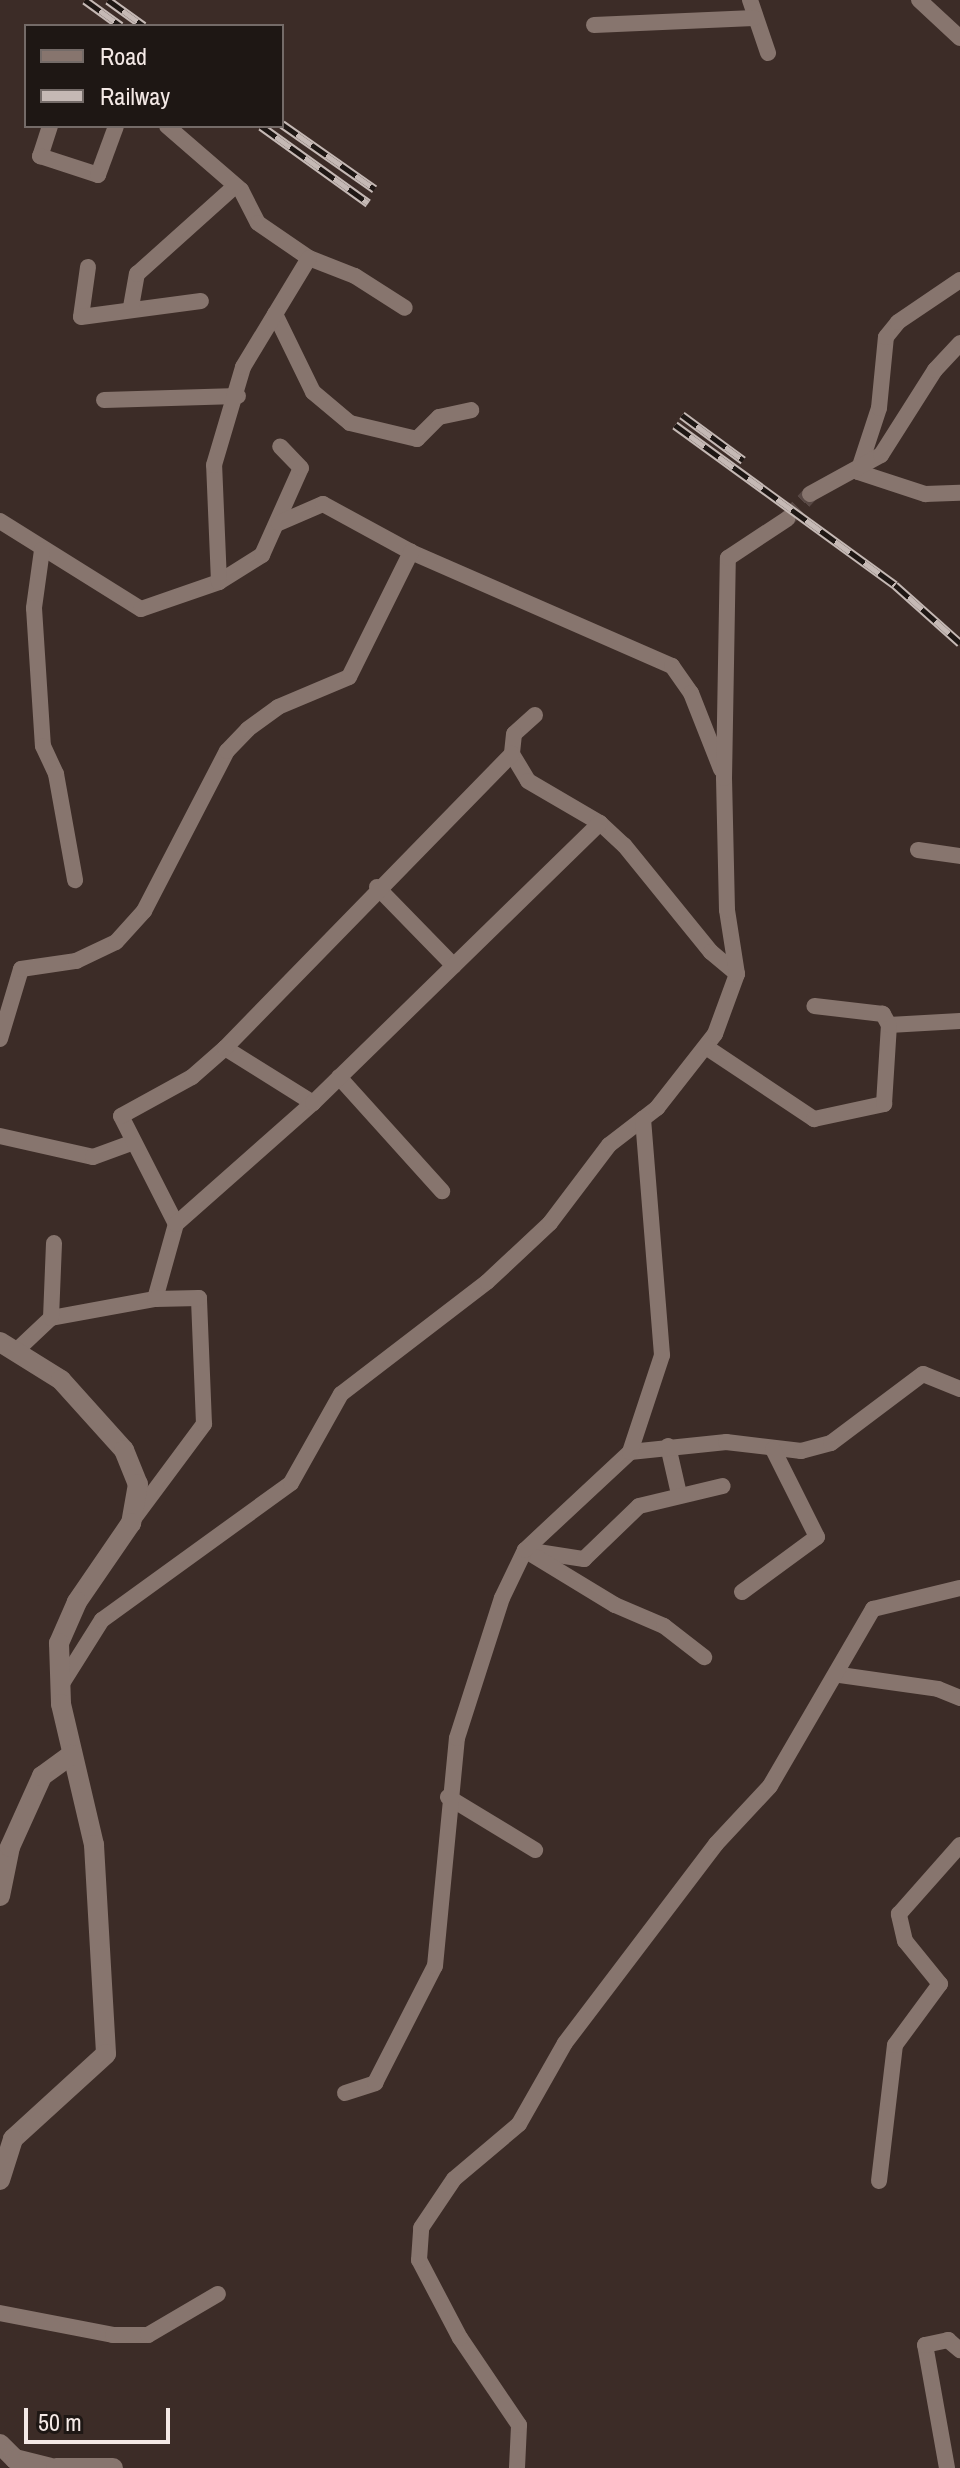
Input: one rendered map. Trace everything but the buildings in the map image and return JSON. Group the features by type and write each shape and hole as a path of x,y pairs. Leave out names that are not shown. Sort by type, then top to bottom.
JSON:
{"street":[{"path":"750,0 768,53"},
{"path":"919,0 960,38"},
{"path":"594,25 754,18"},
{"path":"49,128 40,156 98,175 115,128"},
{"path":"169,128 235,186 258,223 309,258 355,276 405,308"},
{"path":"131,307 137,274 235,186"},
{"path":"219,582 214,465 238,396 243,367 309,258"},
{"path":"88,267 81,317 131,307 201,301"},
{"path":"858,472 879,408 886,337 906,316 960,280"},
{"path":"275,314 313,392 350,423 417,439 439,417 471,410"},
{"path":"810,494 858,472 881,455 935,370 960,343"},
{"path":"104,400 238,396"},
{"path":"0,521 141,609 219,582 262,555 279,523 301,468 280,446"},
{"path":"858,472 925,494 960,493"},
{"path":"279,523 323,504 411,552 672,666 691,693 724,778"},
{"path":"61,1685 102,1620 291,1483 341,1394 487,1282 550,1223 609,1145 643,1119 706,1047 737,974 727,910 724,778 728,558 787,519"},
{"path":"42,550 34,608 43,746 56,774 75,880"},
{"path":"0,1039 21,969 76,961 116,942 144,911 227,751 248,729 278,707 349,677 411,552"},
{"path":"535,715 514,734 512,754 528,781 600,823 737,974"},
{"path":"176,1224 131,1143 121,1116 192,1077 225,1048 377,887 512,754"},
{"path":"155,1299 176,1224 313,1103 600,823"},
{"path":"918,850 960,856"},
{"path":"377,887 454,966"},
{"path":"706,1047 814,1119 884,1104 889,1025 883,1014 814,1006"},
{"path":"889,1025 960,1021"},
{"path":"225,1048 313,1103"},
{"path":"339,1077 442,1191"},
{"path":"345,2093 375,2083 435,1966 448,1797 457,1738 502,1598 525,1550 630,1452 662,1355 643,1119"},
{"path":"0,1136 93,1157 131,1143"},
{"path":"51,1318 54,1243"},
{"path":"0,2180 13,2139 106,2054 94,1845 71,1755 61,1685 59,1643 77,1602 204,1424 199,1298 155,1299 51,1318 9,1346 61,1380 124,1450 138,1484 131,1523"},
{"path":"630,1452 726,1442 773,1449 831,1443 923,1374 960,1389"},
{"path":"668,1446 679,1494"},
{"path":"742,1592 817,1537 773,1449"},
{"path":"525,1550 584,1559 639,1506 679,1494 723,1486"},
{"path":"525,1550 615,1605 664,1626 704,1657"},
{"path":"517,2468 519,2425 460,2338 419,2260 421,2228 454,2179 519,2124 565,2043 716,1844 770,1786 840,1675 873,1609 960,1588"},
{"path":"840,1675 938,1689 960,1698"},
{"path":"0,1896 10,1847 42,1776 71,1755"},
{"path":"448,1797 535,1850"},
{"path":"879,2181 895,2045 940,1984 905,1941 899,1914 960,1845"},
{"path":"0,2313 113,2335 148,2335 218,2294"},
{"path":"947,2468 925,2345 948,2340 960,2350"},
{"path":"0,2444 15,2459 50,2468"},
{"path":"56,2468 113,2468"}],"tunnel":[{"path":"787,519 810,494"}],"railway":[{"path":"85,0 118,24"},
{"path":"108,0 141,24"},
{"path":"284,125 375,189"},
{"path":"264,128 368,203"},
{"path":"682,415 743,460"},
{"path":"675,425 895,585 960,643"}]}
